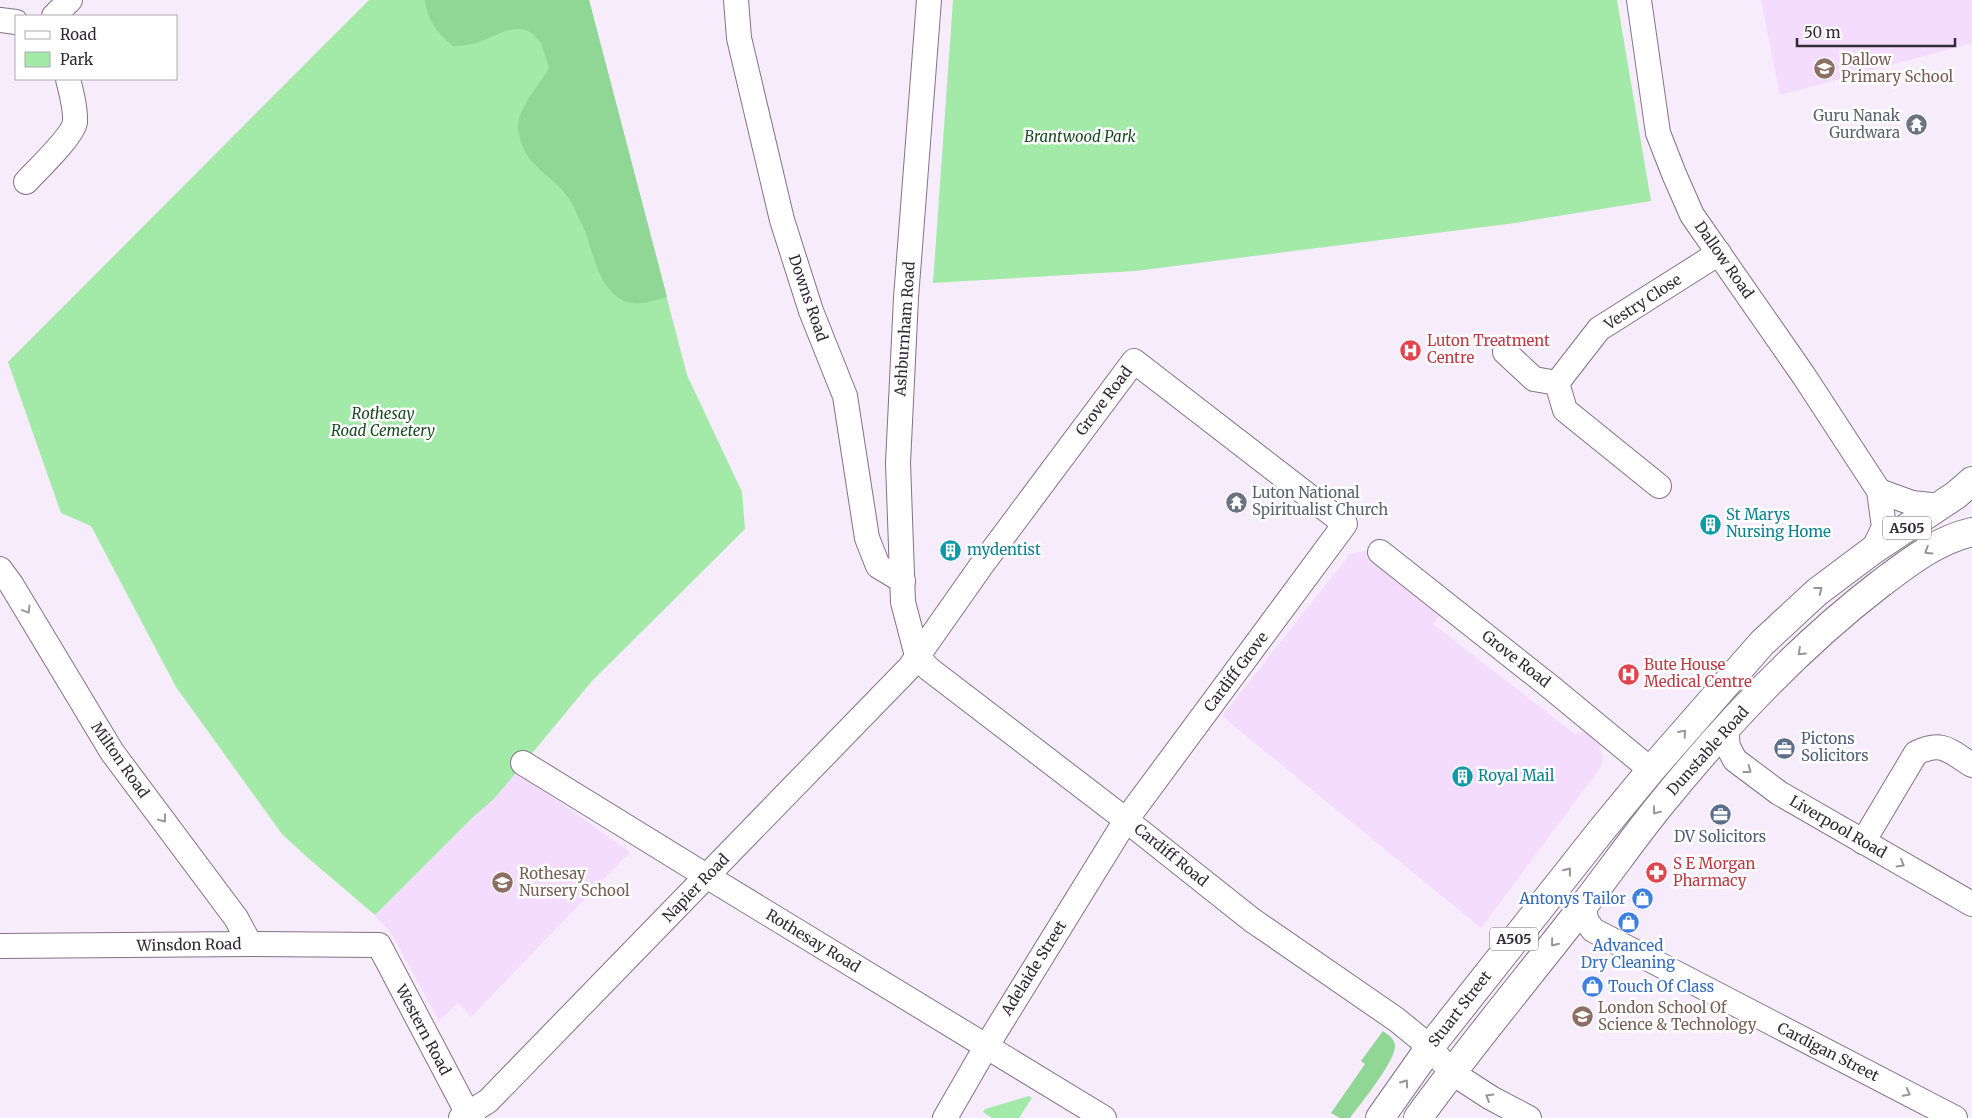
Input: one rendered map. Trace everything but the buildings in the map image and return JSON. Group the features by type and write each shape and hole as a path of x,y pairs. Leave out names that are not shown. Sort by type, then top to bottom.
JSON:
{"highway":[{"name":"Dunstable Road","path":"1600,832 1762,642 1817,592 1873,550 1940,506 1972,481"},
{"name":"Dunstable Road","path":"1584,905 1661,804 1786,665 1840,615 1932,548 1972,532"},
{"name":"Stuart Street","path":"1380,1118 1430,1047 1600,832"},
{"name":"A505","path":"1418,1118 1451,1072 1584,905"}],"street":[{"path":"55,15 70,0"},
{"name":"Downs Road","path":"736,0 739,38 782,220 811,311 845,396 867,538 878,566 903,581"},
{"name":"Ashburnham Road","path":"918,656 904,602 898,463 906,298 929,0"},
{"name":"Dallow Road","path":"1639,0 1658,133 1692,215 1804,376 1879,491 1884,527 1873,550"},
{"path":"0,20 15,22"},
{"path":"26,182 65,139 75,123 74,105 68,80"},
{"name":"Vestry Close","path":"1557,383 1599,330 1719,253"},
{"path":"1505,352 1534,379 1557,383 1565,410 1658,486"},
{"name":"Grove Road","path":"918,656 981,566 1134,361 1345,524"},
{"path":"1879,491 1912,503 1940,506"},
{"name":"Cardiff Grove","path":"1126,820 1345,524"},
{"name":"Grove Road","path":"1380,552 1553,689 1651,770"},
{"name":"Milton Road","path":"0,570 11,584 112,752 236,918 250,944"},
{"name":"Cardiff Road","path":"918,656 929,669 1126,820 1252,920 1397,1020 1430,1047 1451,1072 1491,1098 1529,1118"},
{"name":"Napier Road","path":"467,1117 488,1101 708,877 910,667 918,656"},
{"name":"Liverpool Road","path":"1726,730 1728,747 1735,760 1779,793 1972,904"},
{"path":"1863,842 1916,753 1928,747 1943,747 1972,765"},
{"name":"Rothesay Road","path":"523,762 1104,1118"},
{"name":"Adelaide Street","path":"945,1118 986,1047 1126,820"},
{"name":"Cardigan Street","path":"1584,905 1586,920 1593,930 1955,1118"},
{"name":"Winsdon Road","path":"0,946 379,945"},
{"name":"Western Road","path":"379,945 467,1117"}],"shaded area":[{"name":"Dallow Primary School","path":"1761,0 1972,0 1972,43 1780,95"},
{"path":"1370,550 1444,610 1433,624 1575,734 1584,732 1590,734 1599,744 1603,757 1601,767 1481,928 1222,716 1350,554"},
{"name":"Rothesay Nursery School","path":"516,771 630,852 471,1017 458,1003 439,1021 391,933 375,915 473,817 494,799"}],"green space":[{"name":"Rothesay Road Cemetery","path":"369,0 589,0 687,375 742,492 745,529 592,681 494,799 473,817 375,915 282,834 176,687 91,526 61,513 8,362"},
{"path":"425,0 589,0 667,297 635,303 622,300 610,290 600,274 585,231 572,204 565,193 526,154 521,142 518,121 525,105 549,68 540,42 533,34 516,29 472,44 453,46 434,26 428,14"},
{"name":"Brantwood Park","path":"953,0 1617,0 1651,201 1515,223 1135,271 933,283"},
{"path":"1383,1031 1392,1039 1395,1045 1394,1052 1384,1071 1350,1118 1340,1118 1331,1113 1365,1064 1361,1061"},
{"path":"1029,1096 1032,1098 1019,1118 992,1118 983,1112 985,1109"}],"place":[{"name":"Dallow Primary School","path":"1825,69"},
{"name":"Guru Nanak Gurdwara","path":"1916,125"},
{"name":"Luton Treatment Centre","path":"1411,350"},
{"name":"Luton National Spiritualist Church","path":"1236,502"},
{"name":"St Marys Nursing Home","path":"1710,524"},
{"name":"mydentist","path":"951,550"},
{"name":"Bute House Medical Centre","path":"1628,674"},
{"name":"Pictons Solicitors","path":"1785,748"},
{"name":"Royal Mail","path":"1462,776"},
{"name":"DV Solicitors","path":"1720,814"},
{"name":"S E Morgan Pharmacy","path":"1657,873"},
{"name":"Rothesay Nursery School","path":"503,883"},
{"name":"Antonys Tailor","path":"1642,899"},
{"name":"Advanced Dry Cleaning","path":"1628,923"},
{"name":"Touch Of Class","path":"1592,987"},
{"name":"London School Of Science & Technology","path":"1582,1017"}]}
